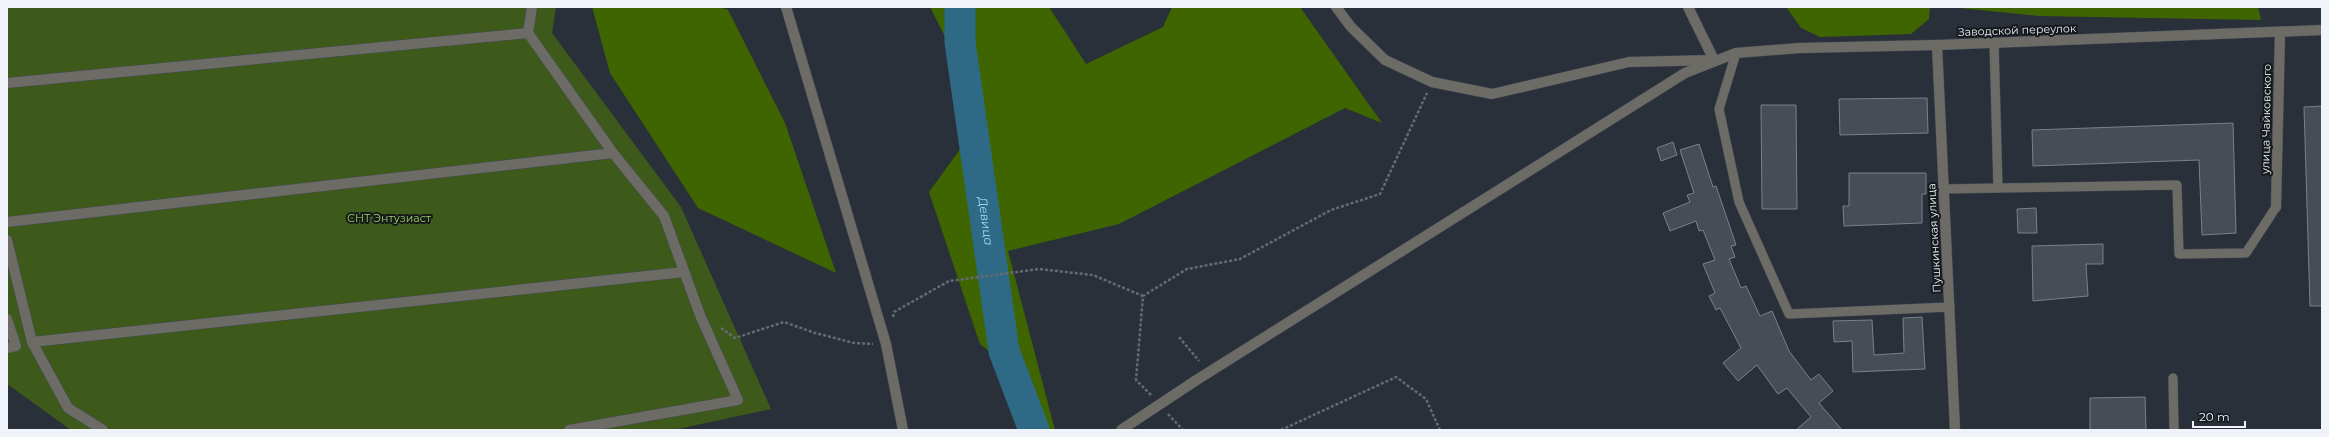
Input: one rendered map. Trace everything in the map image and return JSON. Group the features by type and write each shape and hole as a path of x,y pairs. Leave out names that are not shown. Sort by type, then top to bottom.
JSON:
{"street":[{"path":"532,7 528,33 613,153 664,216 700,315 738,400 569,430"},
{"path":"786,7 886,344 903,430"},
{"path":"1336,7 1351,27 1385,60 1432,82 1492,94 1629,62 1714,60"},
{"path":"1688,7 1714,60"},
{"name":"Заводской переулок","path":"1714,60 1736,53 1800,48 1937,45 2322,30"},
{"name":"улица Чайковского","path":"2276,208 2280,32"},
{"path":"7,83 528,33"},
{"name":"Пушкинская улица","path":"1937,45 1955,430"},
{"path":"1121,430 1195,381 1685,73 1714,60"},
{"path":"7,222 613,153"},
{"path":"7,240 32,342 68,408 103,430"},
{"path":"32,342 684,272"},
{"path":"7,319 16,346 7,348"}],"lane":[{"path":"1994,42 1998,188"},
{"path":"1736,53 1718,109 1739,202 1789,314 1950,308"},
{"path":"1944,189 2177,184 2179,254 2246,253 2276,208"},
{"path":"2173,378 2174,430"}],"path":[{"path":"1143,296 1187,269 1240,259 1331,210 1380,194 1432,82"},
{"path":"893,318 894,312 949,281 1039,269 1093,275 1143,296"},
{"path":"1143,296 1136,380 1152,396"},
{"path":"700,315 735,338 784,322 815,333 854,343 886,344"},
{"path":"1180,337 1200,361"},
{"path":"1281,430 1396,376 1426,399 1440,430"},
{"path":"1167,413 1183,430"}],"green space":[{"name":"СНТ Энтузиаст","path":"7,7 556,7 552,33 681,207 771,409 673,430 71,430 7,384"},
{"path":"592,7 719,7 728,10 785,123 836,273 698,208 610,73"},
{"path":"930,7 1049,7 1086,64 1163,27 1172,7 1300,7 1382,123 1345,108 1119,224 1008,251 1055,430 1031,430 1030,384 980,344 929,192 985,115"},
{"path":"1930,7 1929,19 1911,34 1820,37 1801,28 1787,8"},
{"path":"1950,7 2258,7 2261,20 2039,16"}],"building":[{"path":"1927,98 1928,133 1840,135 1839,99"},
{"path":"1761,105 1796,105 1797,209 1762,209"},
{"path":"2322,106 2322,306 2310,306 2304,107"},
{"path":"2233,123 2236,233 2202,235 2199,160 2033,166 2032,130"},
{"path":"1673,142 1677,155 1661,161 1657,148"},
{"path":"1699,144 1713,187 1716,186 1736,245 1731,246 1735,257 1729,259 1741,288 1746,286 1760,316 1772,311 1789,351 1811,380 1819,374 1833,391 1819,403 1842,430 1796,430 1811,417 1787,388 1778,394 1757,365 1738,381 1723,363 1741,348 1720,308 1716,310 1709,296 1715,293 1703,264 1715,260 1703,230 1699,231 1696,221 1670,231 1663,213 1690,202 1687,195 1694,193 1680,150"},
{"path":"1849,173 1926,173 1926,194 1922,194 1922,223 1844,226 1843,206 1849,206"},
{"path":"2036,208 2037,233 2018,233 2017,209"},
{"path":"2103,244 2103,264 2086,264 2088,296 2033,301 2032,246"},
{"path":"1922,317 1925,369 1853,372 1852,341 1834,342 1833,321 1872,320 1874,355 1904,353 1903,318"},
{"path":"2145,397 2146,430 2090,430 2090,398"}],"waterway":[{"name":"Девица","path":"960,7 960,42 1004,351 1034,430"}]}
